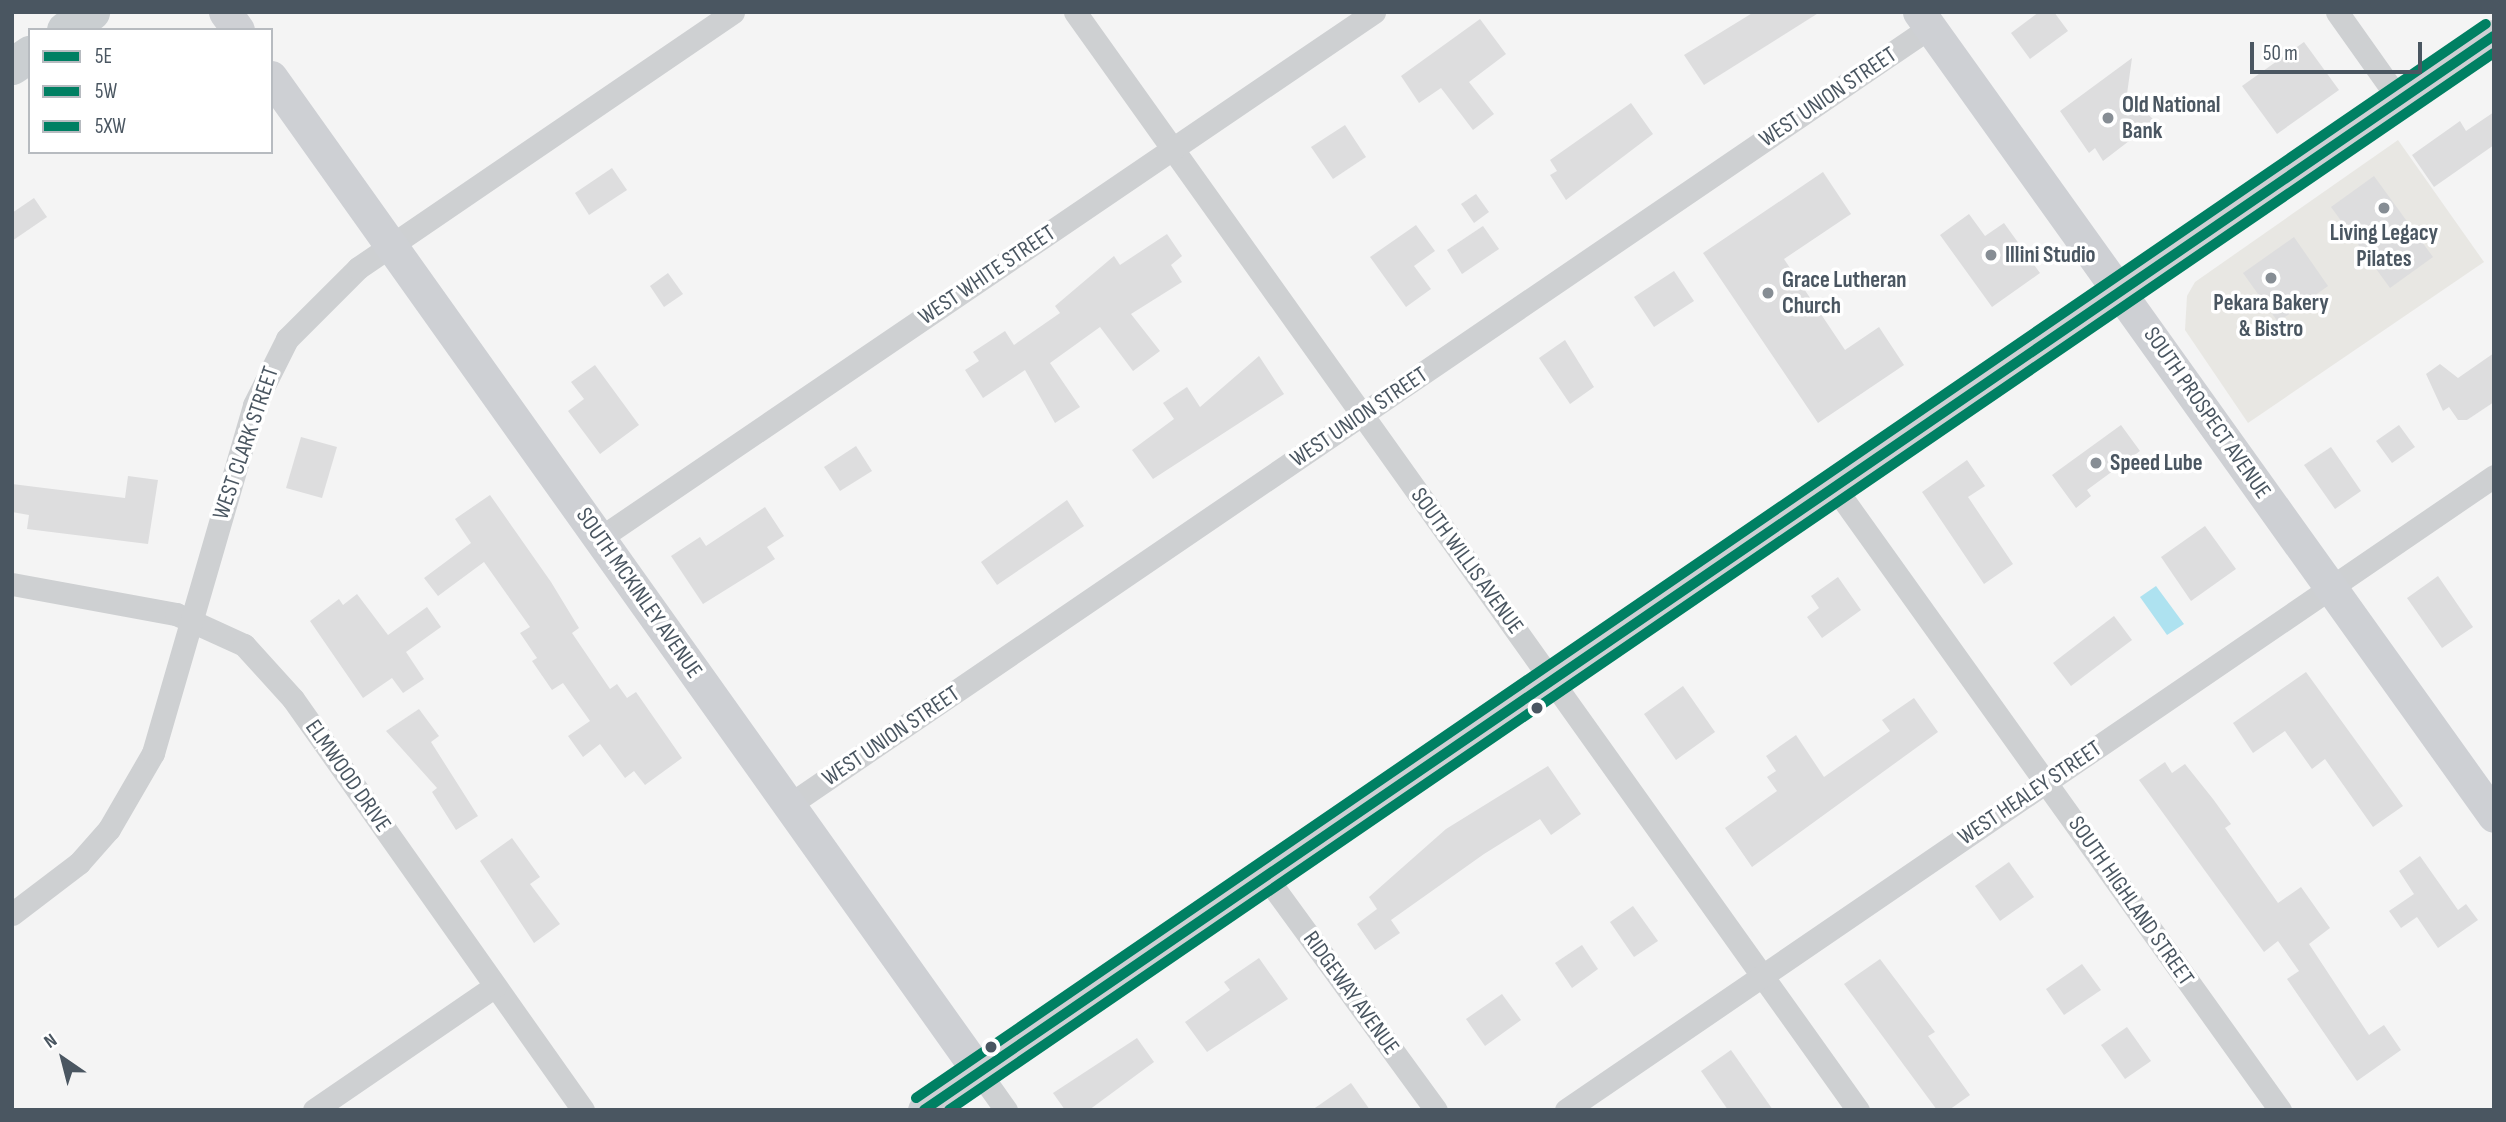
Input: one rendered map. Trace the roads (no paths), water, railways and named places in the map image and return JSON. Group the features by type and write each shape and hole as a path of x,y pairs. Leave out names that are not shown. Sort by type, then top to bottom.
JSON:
{"main road":[{"path":"68,28 90,12"},
{"path":"225,12 237,28"},
{"name":"SOUTH PROSPECT AVENUE","path":"1924,20 2494,816"},
{"path":"924,1110 2122,294 2494,36"},
{"path":"12,66 28,55"},
{"name":"SOUTH MCKINLEY AVENUE","path":"273,80 979,1072"}],"street":[{"name":"WEST CLARK STREET","path":"12,915 79,863 133,794 164,719 192,619 270,368 314,306 391,246 733,12"},
{"name":"SOUTH WILLIS AVENUE","path":"1076,12 1858,1110"},
{"name":"WEST WHITE STREET","path":"600,538 1374,12"},
{"path":"2337,12 2400,101"},
{"name":"WEST UNION STREET","path":"789,805 1362,415 1924,20"},
{"name":"WEST HEALEY STREET","path":"1566,1110 2494,476"},
{"name":"SOUTH HIGHLAND STREET","path":"1835,488 2280,1110"},
{"name":"ELMWOOD DRIVE","path":"12,584 192,619 233,638 269,669 583,1110"},
{"name":"RIDGEWAY AVENUE","path":"1266,877 1436,1110"},
{"path":"314,1110 495,986"},
{"name":"SOUTH MCKINLEY AVENUE","path":"979,1072 1006,1110"}],"water":[{"path":"2156,586 2184,624 2167,635 2140,597"}],"place":[{"name":"Old National Bank","path":"2108,118"},
{"name":"Living Legacy Pilates","path":"2384,208"},
{"name":"Illini Studio","path":"1991,255"},
{"name":"Pekara Bakery & Bistro","path":"2271,278"},
{"name":"Grace Lutheran Church","path":"1768,293"},
{"name":"Speed Lube","path":"2096,463"}]}
